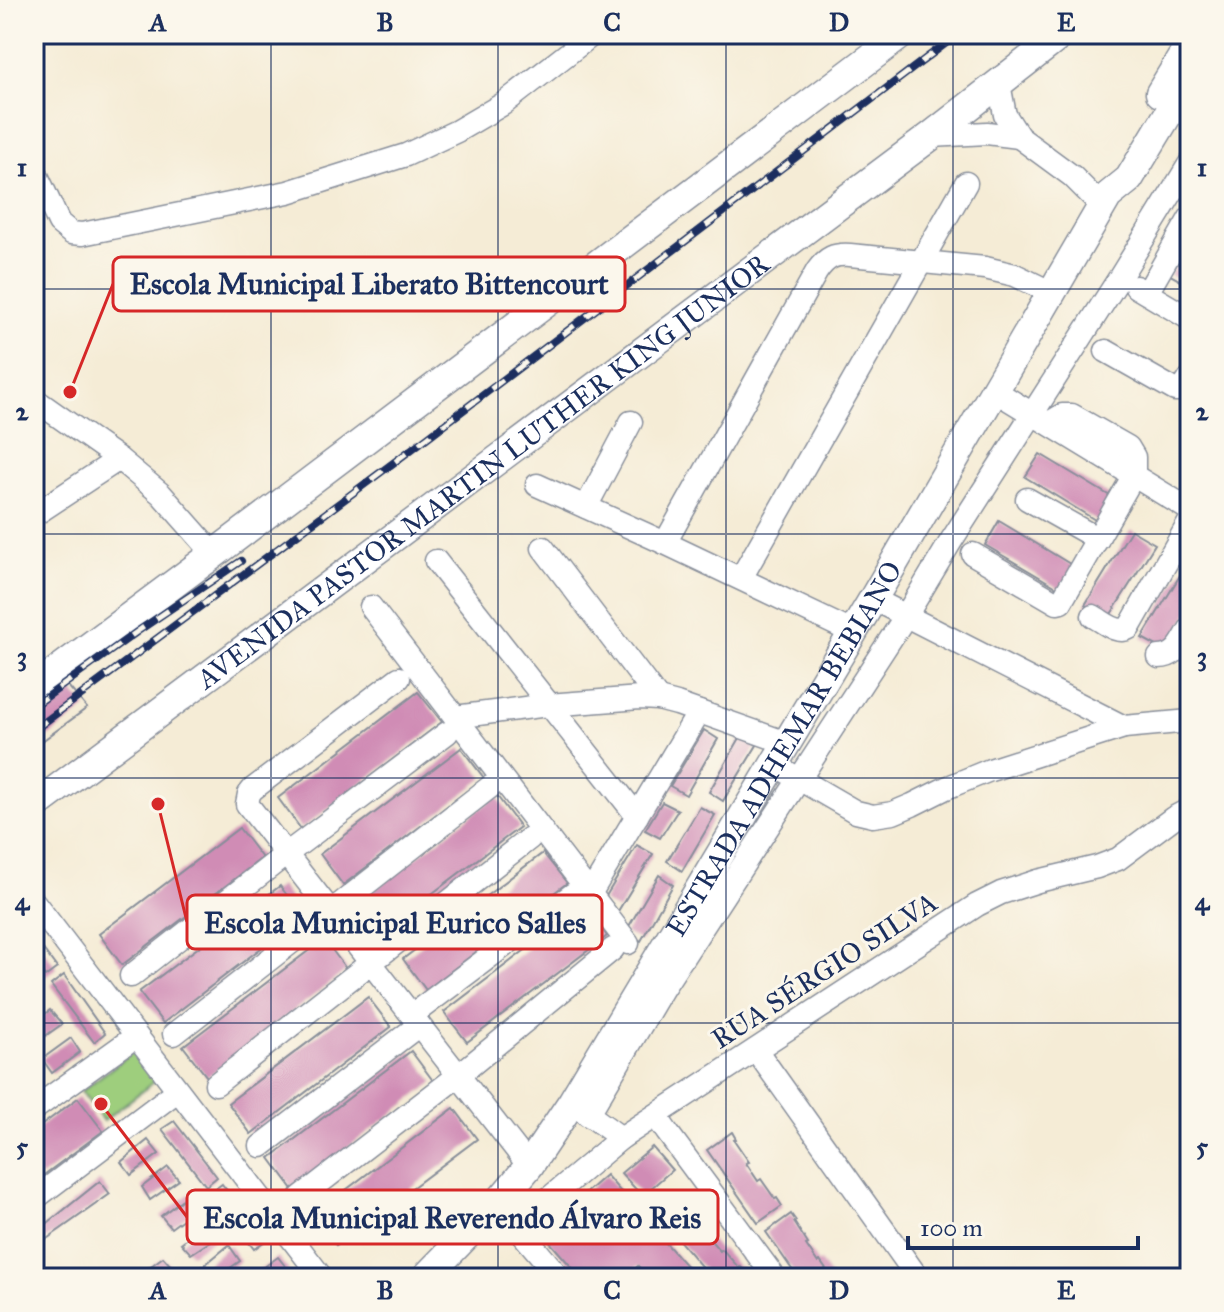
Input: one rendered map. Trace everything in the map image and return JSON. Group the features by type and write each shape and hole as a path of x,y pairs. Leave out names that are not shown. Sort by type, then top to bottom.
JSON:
{"main road":[{"path":"34,688 902,34"},
{"name":"AVENIDA PASTOR MARTIN LUTHER KING JUNIOR","path":"34,806 931,136 1062,34"},
{"name":"ESTRADA ADHEMAR BEBIANO","path":"425,1278 497,1204 580,1108 780,754 1105,201 1129,179 1179,78 1190,44"}],"street":[{"path":"34,169 59,223 71,233 82,234 288,192 406,155 457,131 503,104 593,34"},
{"path":"999,84 1005,115 1019,137 1105,201"},
{"path":"931,136 987,133 1019,137"},
{"name":"ESTRADA ADHEMAR BEBIANO","path":"580,1108 800,780 951,541 1041,418 1120,277 1190,163"},
{"path":"741,578 966,183"},
{"path":"1147,293 1190,218"},
{"path":"665,543 823,263 835,254 985,268 1027,280 1052,293"},
{"path":"1120,277 1190,319"},
{"path":"1106,351 1175,390 1182,390 1190,378"},
{"path":"995,391 1190,510"},
{"path":"34,399 119,459 161,494 214,554"},
{"path":"586,507 631,422"},
{"path":"34,515 119,459"},
{"path":"973,554 1057,603 1061,602 1134,475"},
{"path":"537,485 852,632"},
{"path":"1027,499 1098,539"},
{"path":"1093,616 1117,630 1129,628 1190,521"},
{"path":"543,548 658,699"},
{"path":"436,561 637,816"},
{"path":"873,599 1124,727"},
{"path":"301,1197 621,946 451,725 371,607"},
{"path":"1159,657 1174,654 1190,629"},
{"path":"399,678 253,789 247,804 529,1166"},
{"path":"131,976 451,725 548,705 658,699 699,712 780,754 800,780 856,812 873,816 912,805 990,770 1124,727 1190,721"},
{"path":"261,1146 416,1020 581,894 637,816 699,712"},
{"path":"174,1034 490,787"},
{"name":"RUA SÉRGIO SILVA","path":"516,1226 621,1138 977,905 1001,893 1118,859 1190,809"},
{"path":"216,1084 530,838"},
{"path":"34,902 322,1278"},
{"path":"34,1109 136,1036"},
{"path":"756,1050 918,1278"},
{"path":"34,1199 177,1091"},
{"path":"580,1108 621,1138"},
{"path":"656,1116 775,1278"},
{"path":"497,1204 560,1278"}],"green space":[{"path":"137,1049 159,1078 103,1121 81,1091"}],"building":[{"path":"1190,242 1190,286 1170,275"},
{"path":"1040,454 1115,499 1100,523 1025,477"},
{"path":"999,521 1075,567 1060,589 985,545"},
{"path":"1131,530 1155,544 1108,619 1085,605"},
{"path":"1187,564 1190,565 1190,612 1166,651 1142,638"},
{"path":"62,679 87,708 34,747 34,696"},
{"path":"418,692 442,722 301,829 278,798"},
{"path":"704,730 718,739 686,795 670,786"},
{"path":"741,736 757,745 723,801 709,792"},
{"path":"461,748 484,778 343,885 320,854"},
{"path":"497,796 520,827 380,933 356,903"},
{"path":"662,802 678,810 660,838 645,830"},
{"path":"700,807 715,815 682,871 667,861"},
{"path":"239,828 262,858 122,965 99,934"},
{"path":"637,845 653,854 618,911 603,901"},
{"path":"543,853 567,883 426,990 403,959"},
{"path":"659,875 673,885 641,941 625,933"},
{"path":"280,886 303,916 163,1023 139,992"},
{"path":"584,905 607,936 467,1042 444,1012"},
{"path":"34,937 57,968 45,977 34,964"},
{"path":"324,939 347,970 207,1077 183,1046"},
{"path":"64,975 105,1033 94,1042 51,985"},
{"path":"368,997 391,1027 251,1134 228,1103"},
{"path":"50,1010 62,1024 34,1044 34,1023"},
{"path":"71,1038 80,1052 52,1073 42,1059"},
{"path":"411,1051 434,1082 293,1189 270,1158"},
{"path":"78,1098 103,1131 41,1177 34,1169 34,1131"},
{"path":"454,1108 477,1139 336,1245 313,1215"},
{"path":"174,1121 217,1177 206,1186 162,1129"},
{"path":"732,1132 758,1181 761,1179 782,1206 758,1223 707,1150"},
{"path":"148,1140 159,1154 131,1175 121,1162"},
{"path":"652,1147 672,1170 642,1196 621,1173"},
{"path":"168,1167 179,1180 150,1200 142,1187"},
{"path":"606,1175 697,1278 649,1278 638,1266 625,1278 582,1278 576,1272 541,1232"},
{"path":"100,1181 110,1194 41,1243 34,1237 34,1234"},
{"path":"222,1184 266,1240 254,1249 210,1193"},
{"path":"189,1194 199,1207 171,1228 161,1216"},
{"path":"689,1206 709,1233 706,1235 747,1274 742,1278 711,1278 666,1225"},
{"path":"791,1214 806,1245 832,1278 798,1278 766,1232"},
{"path":"210,1221 220,1235 191,1254 181,1243"},
{"path":"229,1245 240,1261 216,1278 208,1278 201,1268"},
{"path":"163,1257 172,1267 158,1278 135,1278"},
{"path":"278,1257 289,1271 279,1278 249,1278"}],"railway":[{"path":"34,730 412,449 958,34"},
{"path":"34,706 241,561"}],"place":[{"name":"Escola Municipal Liberato Bittencourt","path":"70,392"},
{"name":"Escola Municipal Eurico Salles","path":"158,804"},
{"name":"Escola Municipal Reverendo Álvaro Reis","path":"101,1104"}]}
